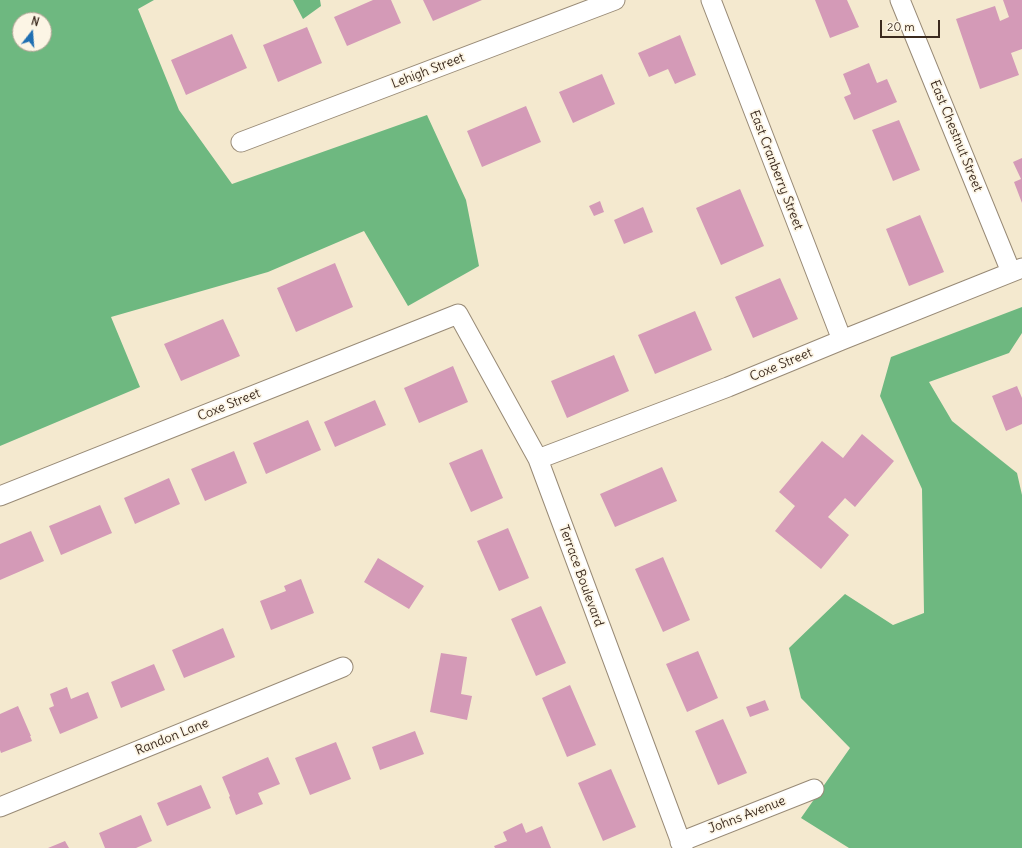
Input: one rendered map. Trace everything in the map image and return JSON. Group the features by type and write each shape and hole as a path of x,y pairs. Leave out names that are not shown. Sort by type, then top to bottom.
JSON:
{"street":[{"name":"Lehigh Street","path":"241,142 615,0"},
{"name":"East Cranberry Street","path":"711,0 842,340"},
{"name":"East Chestnut Street","path":"900,0 1017,270"},
{"name":"Coxe Street","path":"538,459 728,387 1017,270"},
{"name":"Coxe Street","path":"0,496 458,314"},
{"name":"Terrace Boulevard","path":"458,314 538,459 682,846"},
{"name":"Randon Lane","path":"0,807 343,667"},
{"name":"Johns Avenue","path":"682,846 814,789"}],"green space":[{"path":"0,0 154,0 138,9 179,110 232,184 427,115 466,200 479,266 408,306 364,231 268,272 111,317 140,387 0,446"},
{"path":"293,0 320,0 321,6 303,19"},
{"path":"1022,307 1022,333 1009,353 929,382 952,421 1017,473 1022,495 1022,848 849,848 801,818 850,748 801,698 789,648 845,594 893,625 924,613 922,489 880,396 891,357"}],"building":[{"path":"373,0 391,0 401,23 347,46 334,17"},
{"path":"423,0 482,0 433,21"},
{"path":"815,0 847,0 859,27 830,38"},
{"path":"1003,0 1022,0 1022,49 1011,53 1019,75 980,89 956,19 995,6 1000,21 1009,17"},
{"path":"307,27 322,63 278,82 263,45"},
{"path":"232,34 247,68 186,95 171,60"},
{"path":"680,35 696,75 675,84 668,69 649,77 638,53"},
{"path":"869,63 877,83 887,79 897,102 854,120 844,97 851,94 843,74"},
{"path":"602,74 615,104 573,123 559,92"},
{"path":"526,106 541,142 482,167 467,131"},
{"path":"899,120 920,170 893,181 872,130"},
{"path":"1022,158 1022,203 1014,182 1021,179 1013,162"},
{"path":"740,189 764,246 721,265 696,208"},
{"path":"600,201 604,212 594,216 589,206"},
{"path":"643,207 653,232 624,244 614,220"},
{"path":"920,215 944,272 909,286 886,229"},
{"path":"335,263 353,307 296,332 277,288"},
{"path":"780,278 798,319 753,338 735,297"},
{"path":"695,311 712,350 655,374 638,335"},
{"path":"223,319 240,356 181,381 164,344"},
{"path":"614,355 629,391 567,418 551,381"},
{"path":"453,366 468,402 419,423 404,388"},
{"path":"1017,386 1022,398 1022,424 1006,431 992,396"},
{"path":"375,400 386,425 335,447 324,422"},
{"path":"308,420 321,450 266,474 253,443"},
{"path":"862,434 894,461 855,507 845,498 828,517 849,535 821,569 775,531 795,506 779,492 822,441 843,458"},
{"path":"482,449 503,498 471,512 449,463"},
{"path":"234,451 247,483 205,501 191,469"},
{"path":"662,467 677,501 615,527 600,494"},
{"path":"169,478 180,504 135,524 124,498"},
{"path":"100,505 112,533 61,555 49,526"},
{"path":"508,528 529,578 499,591 477,541"},
{"path":"31,531 44,561 0,580 0,544"},
{"path":"663,557 690,620 663,632 635,569"},
{"path":"378,558 424,586 409,609 364,582"},
{"path":"301,579 314,613 271,630 260,601 286,591 284,586"},
{"path":"541,606 566,663 536,676 511,619"},
{"path":"223,628 235,657 184,678 172,650"},
{"path":"698,651 718,698 687,712 666,664"},
{"path":"441,653 467,657 461,694 472,696 467,720 430,712"},
{"path":"154,664 165,690 121,708 111,682"},
{"path":"570,685 596,745 567,757 542,698"},
{"path":"67,687 71,699 88,692 98,718 60,734 49,708 54,706 50,694"},
{"path":"765,700 769,710 750,717 746,707"},
{"path":"18,706 32,741 1,753 0,714"},
{"path":"723,719 747,773 718,785 695,731"},
{"path":"415,731 424,754 380,770 372,747"},
{"path":"336,742 351,779 310,795 295,758"},
{"path":"268,757 280,784 258,793 263,804 236,815 222,777"},
{"path":"611,769 636,827 603,841 578,783"},
{"path":"201,785 211,808 167,826 157,803"},
{"path":"141,815 152,841 136,848 105,848 99,833"},
{"path":"522,823 526,833 542,826 551,848 495,848 494,846 507,841 503,832"},
{"path":"65,841 69,848 48,848"}]}
